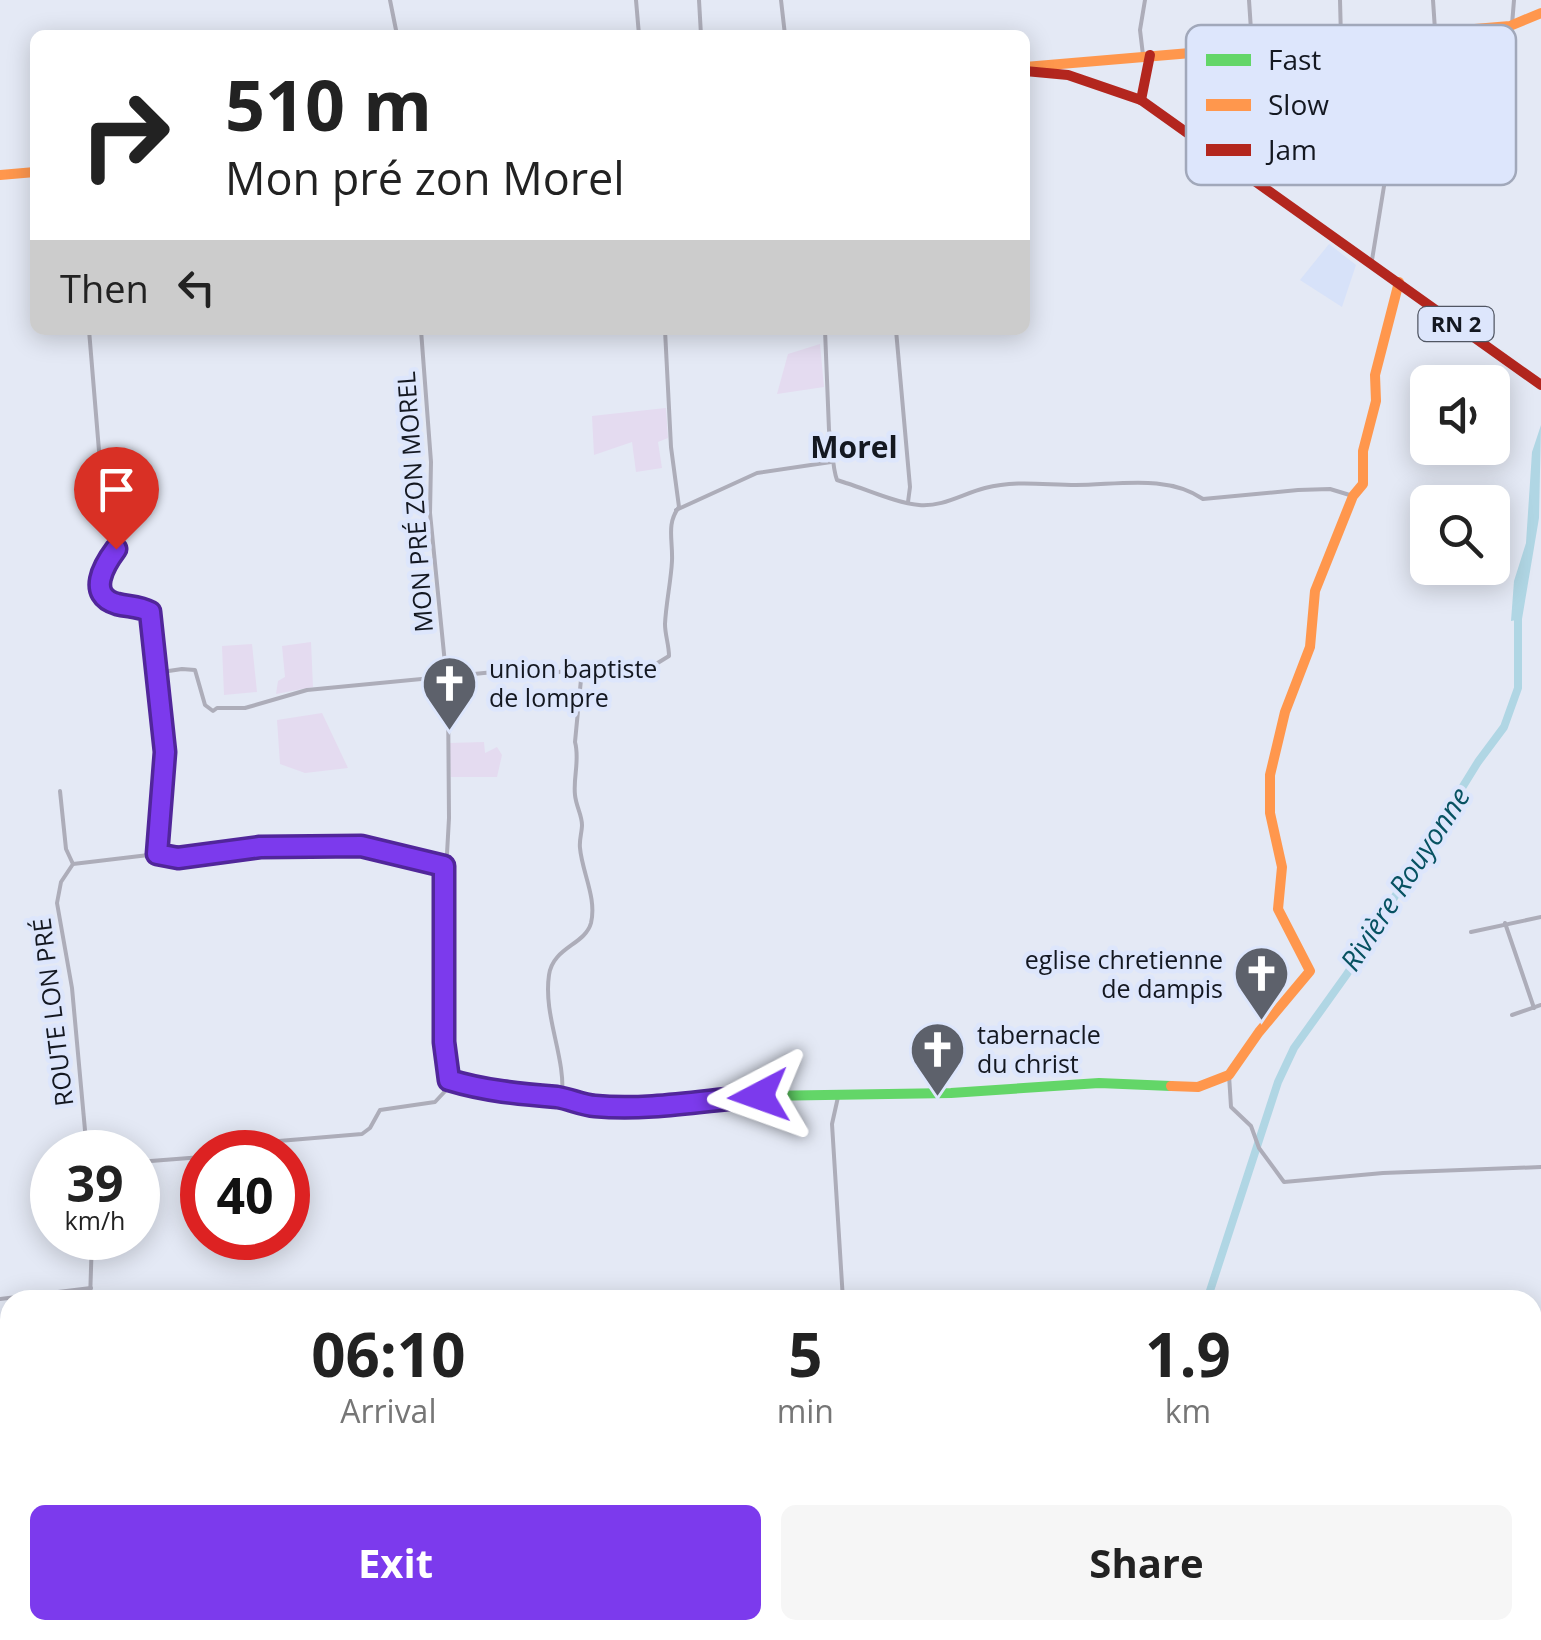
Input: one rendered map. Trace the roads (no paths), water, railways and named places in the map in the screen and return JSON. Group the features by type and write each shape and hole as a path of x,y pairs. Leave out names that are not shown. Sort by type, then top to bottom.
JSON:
{"street":[{"path":"390,0 396,30"},
{"path":"636,0 639,30"},
{"path":"699,0 702,30"},
{"path":"781,0 784,30"},
{"path":"1141,100 1146,55 1140,30 1144,0"},
{"path":"1249,0 1251,25"},
{"path":"1340,0 1341,25"},
{"path":"1433,0 1435,25"},
{"path":"1512,25 1514,0"},
{"path":"1514,25 1541,14"},
{"path":"1030,68 1186,52"},
{"name":"RN 2","path":"1030,70 1068,75 1141,100 1186,132"},
{"path":"0,175 30,172"},
{"name":"RN 2","path":"1262,185 1541,384"},
{"path":"1372,262 1383,185"},
{"path":"1399,282 1375,375 1376,401 1363,452 1363,484 1353,496 1315,591 1310,647 1285,712 1270,775 1270,813 1282,867 1278,909 1310,971 1230,1075 1231,1107 1251,1126 1259,1148 1284,1182 1383,1173 1541,1167"},
{"path":"89,335 101,476 119,533 116,549 102,569 100,588 110,601 150,612 165,752 157,854"},
{"name":"MON PRÉ ZON MOREL","path":"421,335 431,462 430,513 447,676 450,762 444,866 444,1042 449,1080"},
{"path":"155,673 195,670 205,705 213,711 245,708 308,690 515,670 559,672 606,664 656,664 668,656 665,626 672,564 670,532 672,517 679,507 670,447 665,335"},
{"path":"824,335 831,462 837,480 908,502 947,503 986,488 1020,482 1146,483 1193,492 1203,499 1330,489 1353,496"},
{"path":"896,335 910,487 908,502"},
{"path":"676,510 758,473 831,462"},
{"path":"562,1098 564,1085 548,978 557,956 584,936 592,915 580,847 582,821 575,797 575,742 584,682 582,669"},
{"path":"60,791 66,849 73,864 157,854 178,858 260,847 361,846 444,866"},
{"name":"ROUTE LON PRÉ","path":"73,864 61,882 58,902 72,988 85,1130"},
{"path":"1471,932 1541,918"},
{"path":"1504,923 1534,1008"},
{"path":"1512,1014 1541,1005"},
{"path":"310,1138 362,1134 380,1110 434,1102 450,1087 449,1080 496,1092 620,1107 778,1095 951,1094 1099,1082 1186,1088 1230,1075"},
{"path":"838,1097 832,1124 842,1290"},
{"path":"74,1290 90,1288 91,1260"}],"waterway":[{"name":"Rivière Rouyonne","path":"1210,1290 1278,1082 1294,1048 1347,974 1478,762 1504,727 1518,688 1518,610"}],"place":[{"name":"union baptiste de lompre","path":"450,732"},
{"name":"eglise chretienne de dampis","path":"1262,1023"},
{"name":"tabernacle du christ","path":"938,1098"}],"district":[{"name":"Morel","path":"854,448"}]}
